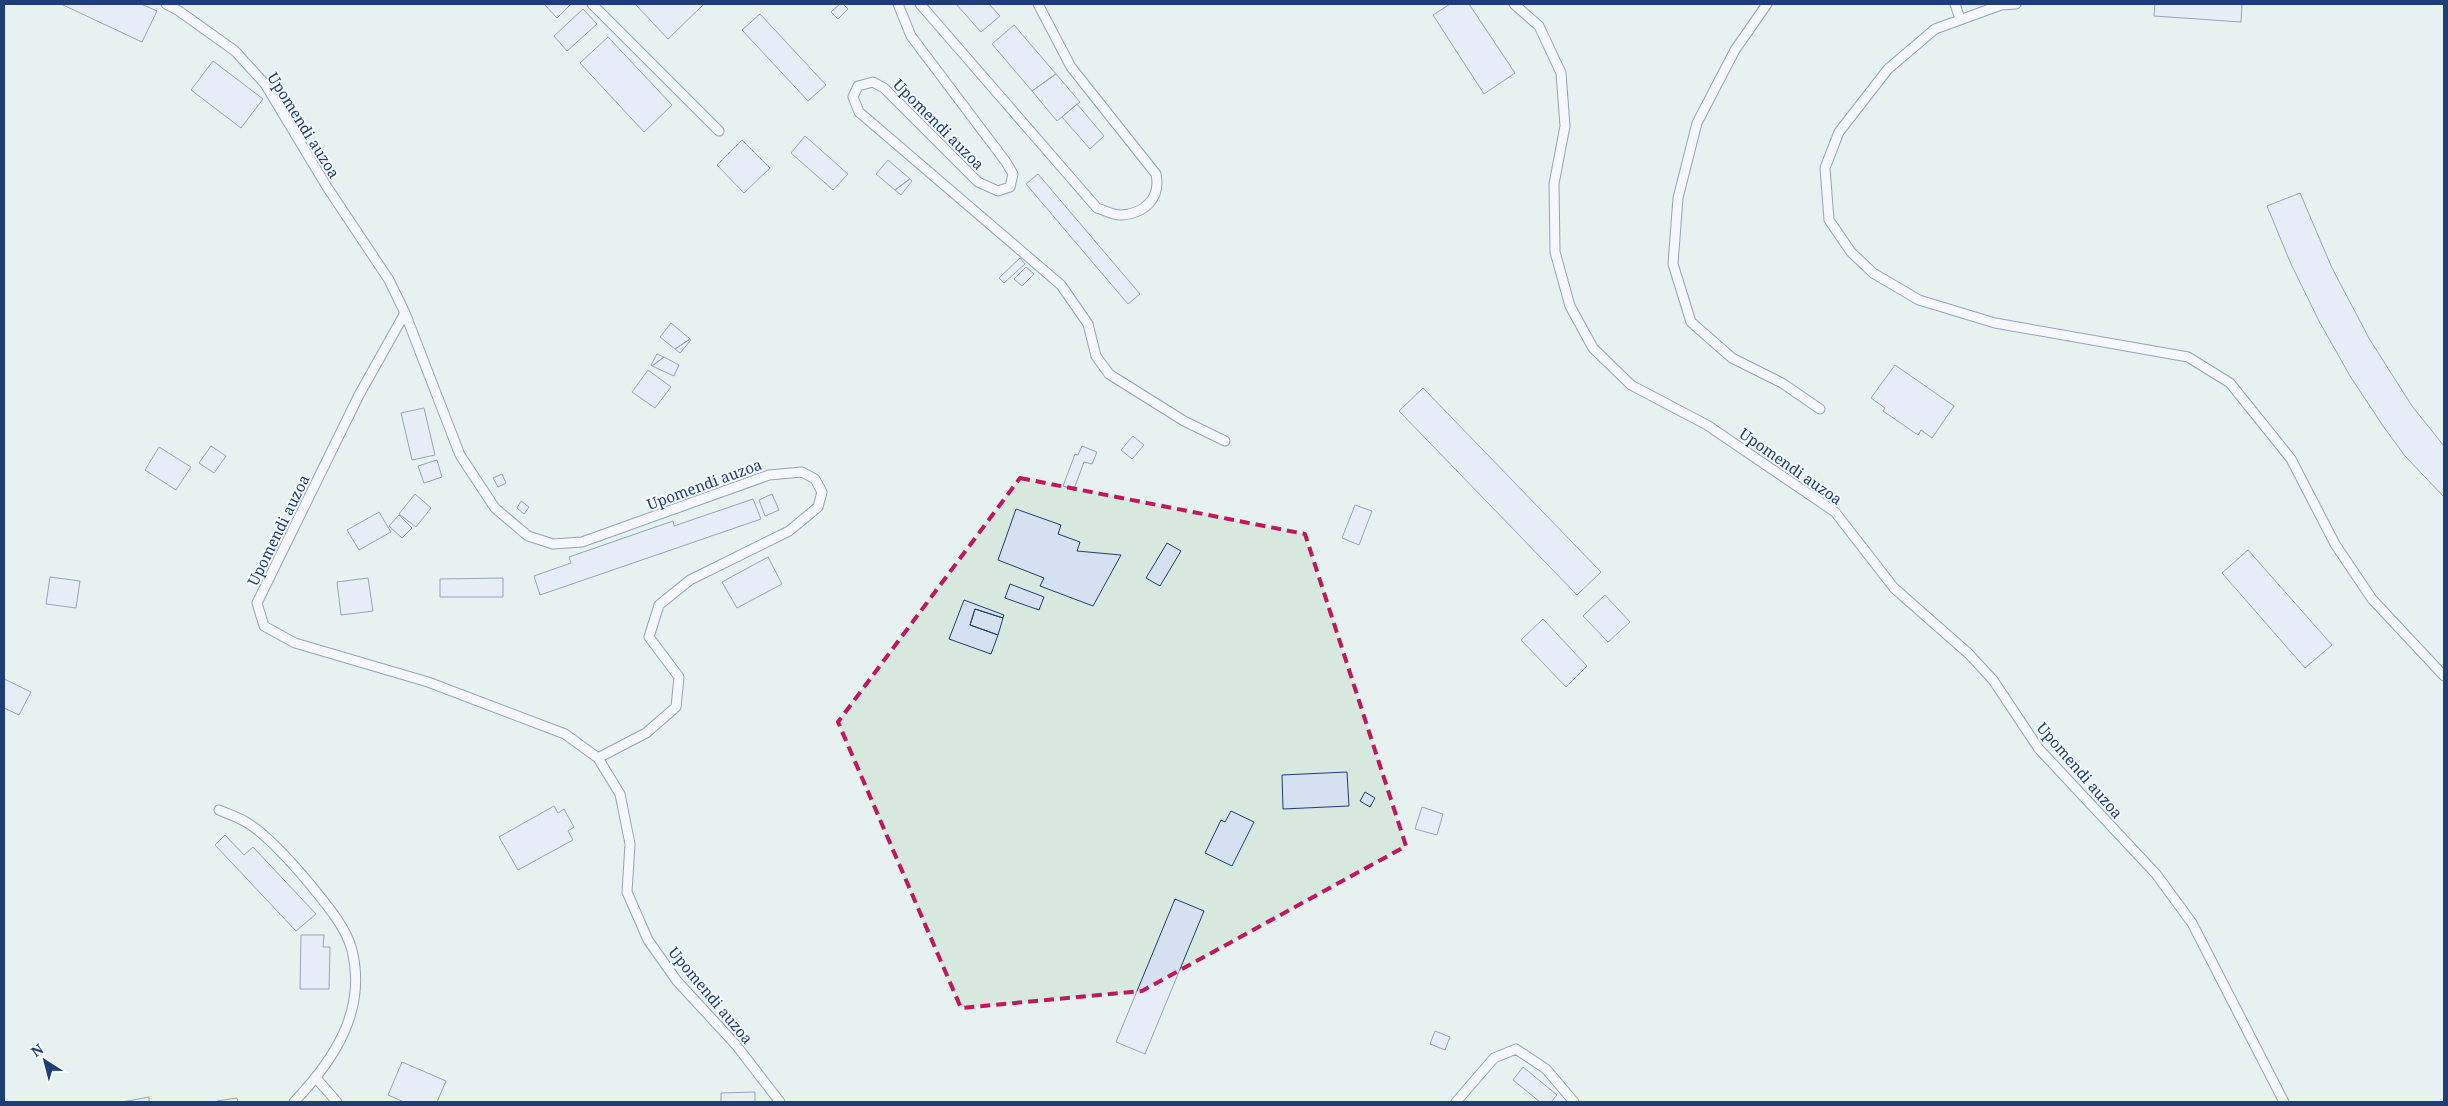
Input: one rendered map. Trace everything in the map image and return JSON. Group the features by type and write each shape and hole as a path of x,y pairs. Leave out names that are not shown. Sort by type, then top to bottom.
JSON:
{"lane":[{"name":"Upomendi auzoa","path":"166,4 180,11 234,51 265,84 327,187 389,280 405,313 460,455 495,508 528,536 553,544 582,542 769,474 802,472 815,478 822,492 818,506 789,531 690,580 659,605 649,637 679,677 676,707 646,733 598,758"},
{"path":"592,4 718,131"},
{"name":"Upomendi auzoa","path":"898,4 911,36 1006,162 1013,174 1010,187 998,191 978,182 884,88 873,82 858,86 853,97 860,112 1061,285 1088,324 1096,356 1109,374 1184,421 1225,441"},
{"path":"920,4 1097,208 1119,215 1138,210 1153,201 1159,186 1156,174 1071,66 1038,4"},
{"name":"Upomendi auzoa","path":"1514,4 1538,26 1561,73 1565,126 1554,184 1555,252 1570,306 1593,348 1631,385 1707,425 1835,512 1894,588 1969,654 1993,680 2039,748 2156,874 2192,923 2284,1102"},
{"path":"1767,4 1735,50 1697,123 1678,198 1673,264 1691,322 1732,358 1782,383 1820,409"},
{"path":"1956,4 1960,19"},
{"path":"2016,4 2001,5 1935,29 1888,69 1839,132 1825,168 1829,220 1851,252 1873,273 1919,300 1995,323 2188,357 2230,383 2291,460 2335,544 2372,599 2444,676"},
{"name":"Upomendi auzoa","path":"405,313 359,395 257,604 264,626 295,643 428,682 565,734 598,758 620,794 630,844 627,892 648,940 677,981 736,1046 780,1102"},
{"path":"218,810 248,823 288,858 332,911 352,949 357,989 344,1036 316,1078 294,1102"},
{"path":"1456,1102 1494,1058 1516,1049 1546,1069 1574,1102"},
{"path":"316,1078 336,1102"}],"highlighted area":[{"path":"1020,478 1305,534 1406,846 1142,991 961,1008 838,722"}],"shaded area":[{"path":"4,4 2444,4 2444,1102 4,1102"}],"building":[{"path":"61,4 141,4 157,11 142,42"},
{"path":"544,4 571,4 557,18"},
{"path":"635,4 704,4 668,39"},
{"path":"840,4 843,4 848,9 838,19 831,12"},
{"path":"956,4 989,4 1000,16 981,32"},
{"path":"1450,4 1469,4 1515,73 1484,94 1433,15"},
{"path":"2155,4 2242,4 2241,22 2154,16"},
{"path":"583,9 597,24 567,51 554,36"},
{"path":"760,14 826,85 808,101 742,30"},
{"path":"1014,25 1056,74 1032,91 992,44"},
{"path":"608,37 672,105 644,132 580,63"},
{"path":"213,61 263,99 241,128 191,90"},
{"path":"1056,74 1080,102 1057,121 1032,91"},
{"path":"1077,104 1104,136 1090,149 1062,117"},
{"path":"805,136 848,174 833,190 791,153"},
{"path":"742,140 770,168 744,193 717,165"},
{"path":"888,160 910,179 895,190 876,174"},
{"path":"1038,174 1140,294 1128,304 1026,184"},
{"path":"910,179 912,181 901,195 895,190"},
{"path":"2300,193 2332,268 2370,340 2412,406 2444,446 2444,497 2405,456 2350,376 2319,321 2291,264 2267,206"},
{"path":"1020,258 1025,264 1004,283 999,278"},
{"path":"1026,267 1034,274 1022,286 1014,279"},
{"path":"671,323 690,339 675,349 660,337"},
{"path":"690,339 680,353 675,349"},
{"path":"657,354 664,357 652,366 651,365"},
{"path":"664,357 679,365 674,376 652,366"},
{"path":"1895,365 1954,406 1932,438 1921,430 1918,435 1883,411 1885,408 1871,398"},
{"path":"648,370 671,387 655,408 632,392"},
{"path":"1423,388 1601,572 1577,595 1399,411"},
{"path":"424,408 435,455 412,460 401,413"},
{"path":"1133,436 1144,445 1132,459 1121,450"},
{"path":"211,446 226,456 214,473 199,463"},
{"path":"1082,446 1097,452 1092,464 1084,462 1074,489 1063,486 1075,454 1078,455"},
{"path":"159,447 191,467 176,490 145,470"},
{"path":"437,460 442,477 424,483 418,466"},
{"path":"502,474 506,483 498,487 493,478"},
{"path":"415,494 431,508 416,527 399,514"},
{"path":"772,494 779,510 765,516 759,500"},
{"path":"753,499 761,519 540,595 534,576 571,563 569,557 673,521 674,526"},
{"path":"521,501 529,507 524,514 517,508"},
{"path":"1355,505 1372,511 1359,545 1342,538"},
{"path":"1016,509 1061,525 1058,534 1080,542 1077,551 1121,555 1093,606 1040,586 1044,578 998,560"},
{"path":"379,512 391,532 359,550 347,530"},
{"path":"399,515 412,528 402,538 389,526"},
{"path":"1167,543 1181,551 1160,586 1146,578"},
{"path":"2248,550 2332,645 2305,668 2222,573"},
{"path":"768,557 782,584 737,608 722,582"},
{"path":"50,577 80,581 76,608 46,604"},
{"path":"368,578 373,611 341,615 337,582"},
{"path":"503,578 503,597 440,597 440,579"},
{"path":"1010,584 1044,597 1039,610 1005,598"},
{"path":"1605,595 1630,622 1608,642 1583,616"},
{"path":"964,600 1004,615 1003,618 975,609 970,625 998,635 991,654 949,639"},
{"path":"975,609 1003,618 998,635 970,625"},
{"path":"1543,619 1587,666 1566,687 1521,640"},
{"path":"4,679 31,692 19,715 4,708"},
{"path":"1347,772 1349,806 1283,809 1282,775"},
{"path":"1365,792 1375,798 1370,807 1360,801"},
{"path":"554,806 558,813 564,809 574,827 568,831 573,840 518,870 499,837"},
{"path":"1422,807 1443,814 1437,835 1415,829"},
{"path":"1231,811 1254,822 1232,866 1205,853 1221,820 1225,822"},
{"path":"225,835 244,855 253,847 316,914 296,931 215,845"},
{"path":"1175,899 1204,911 1145,1054 1116,1042"},
{"path":"301,935 324,935 323,947 330,947 329,989 300,989"},
{"path":"1435,1031 1450,1037 1445,1050 1430,1044"},
{"path":"402,1062 446,1081 437,1102 404,1102 388,1095"},
{"path":"1523,1067 1557,1095 1551,1102 1540,1102 1513,1080"},
{"path":"755,1092 755,1102 721,1102 721,1093"},
{"path":"149,1097 149,1102 122,1102"},
{"path":"237,1098 238,1102 217,1102 217,1101"}]}
